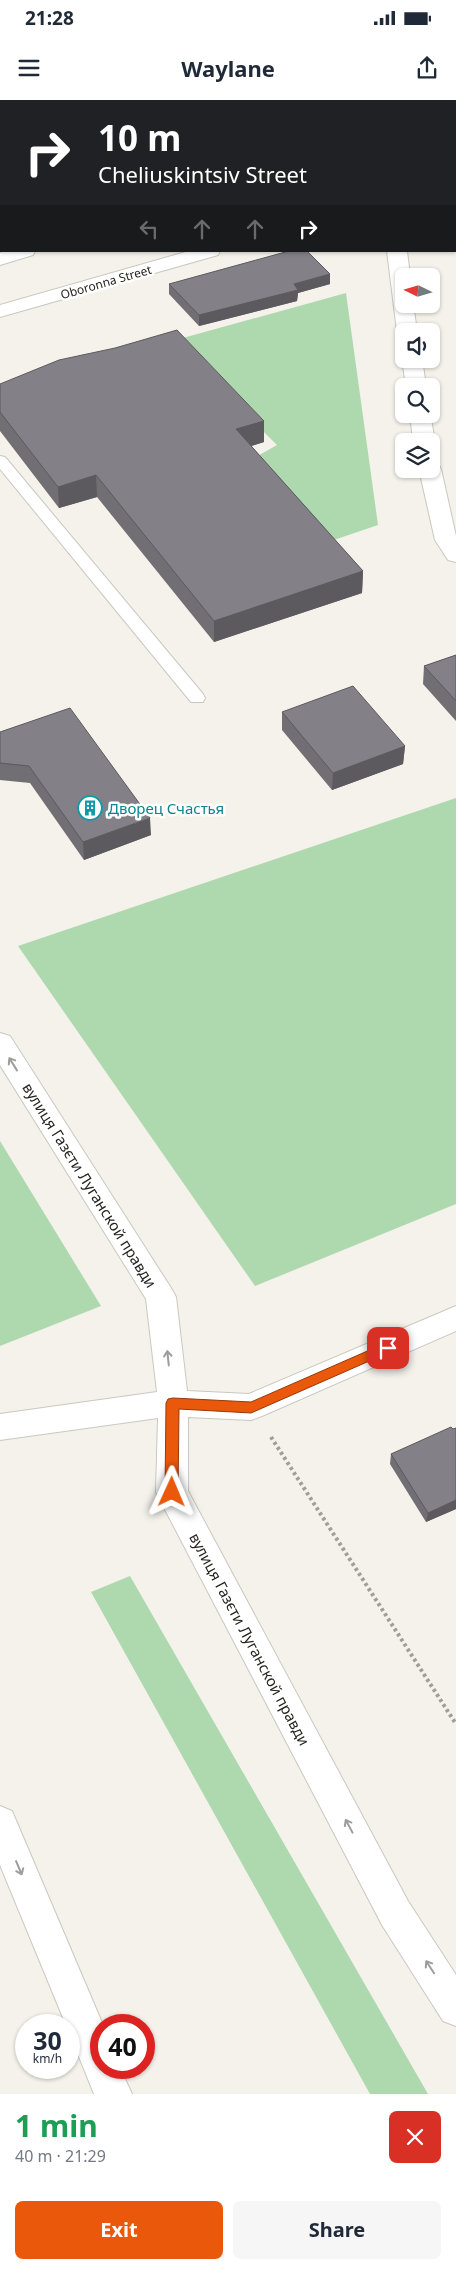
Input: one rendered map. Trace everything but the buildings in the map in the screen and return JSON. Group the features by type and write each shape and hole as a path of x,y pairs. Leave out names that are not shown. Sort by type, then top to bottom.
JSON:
{"street":[{"path":"0,259 23,252"},
{"name":"Oboronna Street","path":"0,311 207,252"},
{"path":"397,252 407,323"},
{"path":"432,478 446,540 456,555"},
{"name":"вулиця Газєти Луганской правди","path":"0,1043 161,1297 173,1403 172,1492 395,1913 456,2008"},
{"path":"0,1427 173,1403 251,1407 456,1318"},
{"path":"0,1823 90,2037"},
{"path":"107,2079 113,2094"}],"lane":[{"path":"0,460 196,698"}],"path":[{"path":"251,1407 456,1724"}],"green space":[{"path":"346,293 378,525 328,542 254,458 277,445 172,341"},
{"path":"456,798 456,1204 255,1286 18,946"},
{"path":"0,1141 101,1306 0,1346"},
{"path":"130,1576 428,2094 370,2094 91,1592"}],"place":[{"name":"Дворец Счастья","path":"90,808"}],"route":[{"path":"172,1492 173,1403 251,1407 388,1348"}]}
